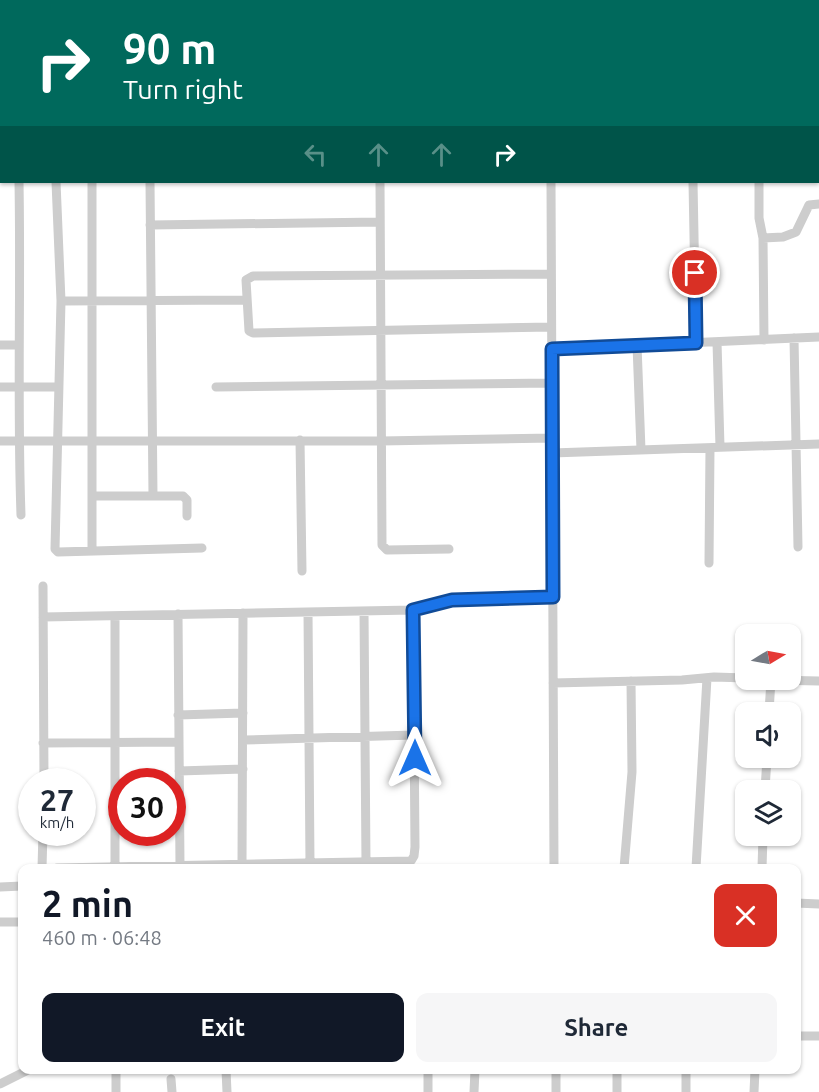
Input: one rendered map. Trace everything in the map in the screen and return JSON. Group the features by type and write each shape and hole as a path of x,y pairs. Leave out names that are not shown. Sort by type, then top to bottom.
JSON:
{"street":[{"path":"19,183 18,441 21,515"},
{"path":"56,183 60,301 55,549 58,552 202,548"},
{"path":"92,183 92,551"},
{"path":"150,183 153,496"},
{"path":"380,183 382,548 387,550 449,549"},
{"path":"551,183 554,864"},
{"path":"693,183 696,343"},
{"path":"759,183 759,218 763,238 764,340"},
{"path":"763,238 783,237 796,232 809,205 819,204"},
{"path":"150,225 380,222"},
{"path":"551,274 381,277 253,276 246,280 249,331 252,333 551,327"},
{"path":"60,301 246,300"},
{"path":"552,349 819,337"},
{"path":"794,338 798,547"},
{"path":"709,563 715,448 717,342"},
{"path":"0,345 20,345"},
{"path":"637,345 641,450"},
{"path":"216,387 552,383"},
{"path":"0,387 58,387"},
{"path":"0,441 381,441 552,438"},
{"path":"300,440 302,571"},
{"path":"552,453 819,444"},
{"path":"93,496 185,496 187,516"},
{"path":"43,586 44,768"},
{"path":"43,617 413,610 452,600 553,597"},
{"path":"358,864 408,862 414,856 413,610"},
{"path":"364,611 366,863"},
{"path":"308,612 310,864"},
{"path":"242,864 243,613"},
{"path":"178,615 179,768"},
{"path":"115,616 115,864"},
{"path":"696,864 707,678"},
{"path":"553,683 735,678"},
{"path":"624,864 632,772 631,681"},
{"path":"801,681 819,681"},
{"path":"178,715 243,713"},
{"path":"244,740 414,735"},
{"path":"43,743 179,742"},
{"path":"186,771 243,769"},
{"path":"42,864 43,846"},
{"path":"180,846 180,864"},
{"path":"762,864 763,846"},
{"path":"0,887 18,886"},
{"path":"801,903 819,904"},
{"path":"0,922 18,922"},
{"path":"801,1036 819,1036"},
{"path":"0,1084 20,1074"},
{"path":"116,1074 116,1092"},
{"path":"226,1074 227,1092"},
{"path":"428,1074 428,1092"},
{"path":"474,1092 475,1074"},
{"path":"556,1074 556,1092"},
{"path":"617,1074 617,1092"},
{"path":"686,1074 686,1092"},
{"path":"754,1092 755,1074"},
{"path":"171,1079 172,1092"}],"route":[{"path":"415,758 413,610 452,600 553,597 552,349 696,343 695,273"}]}
